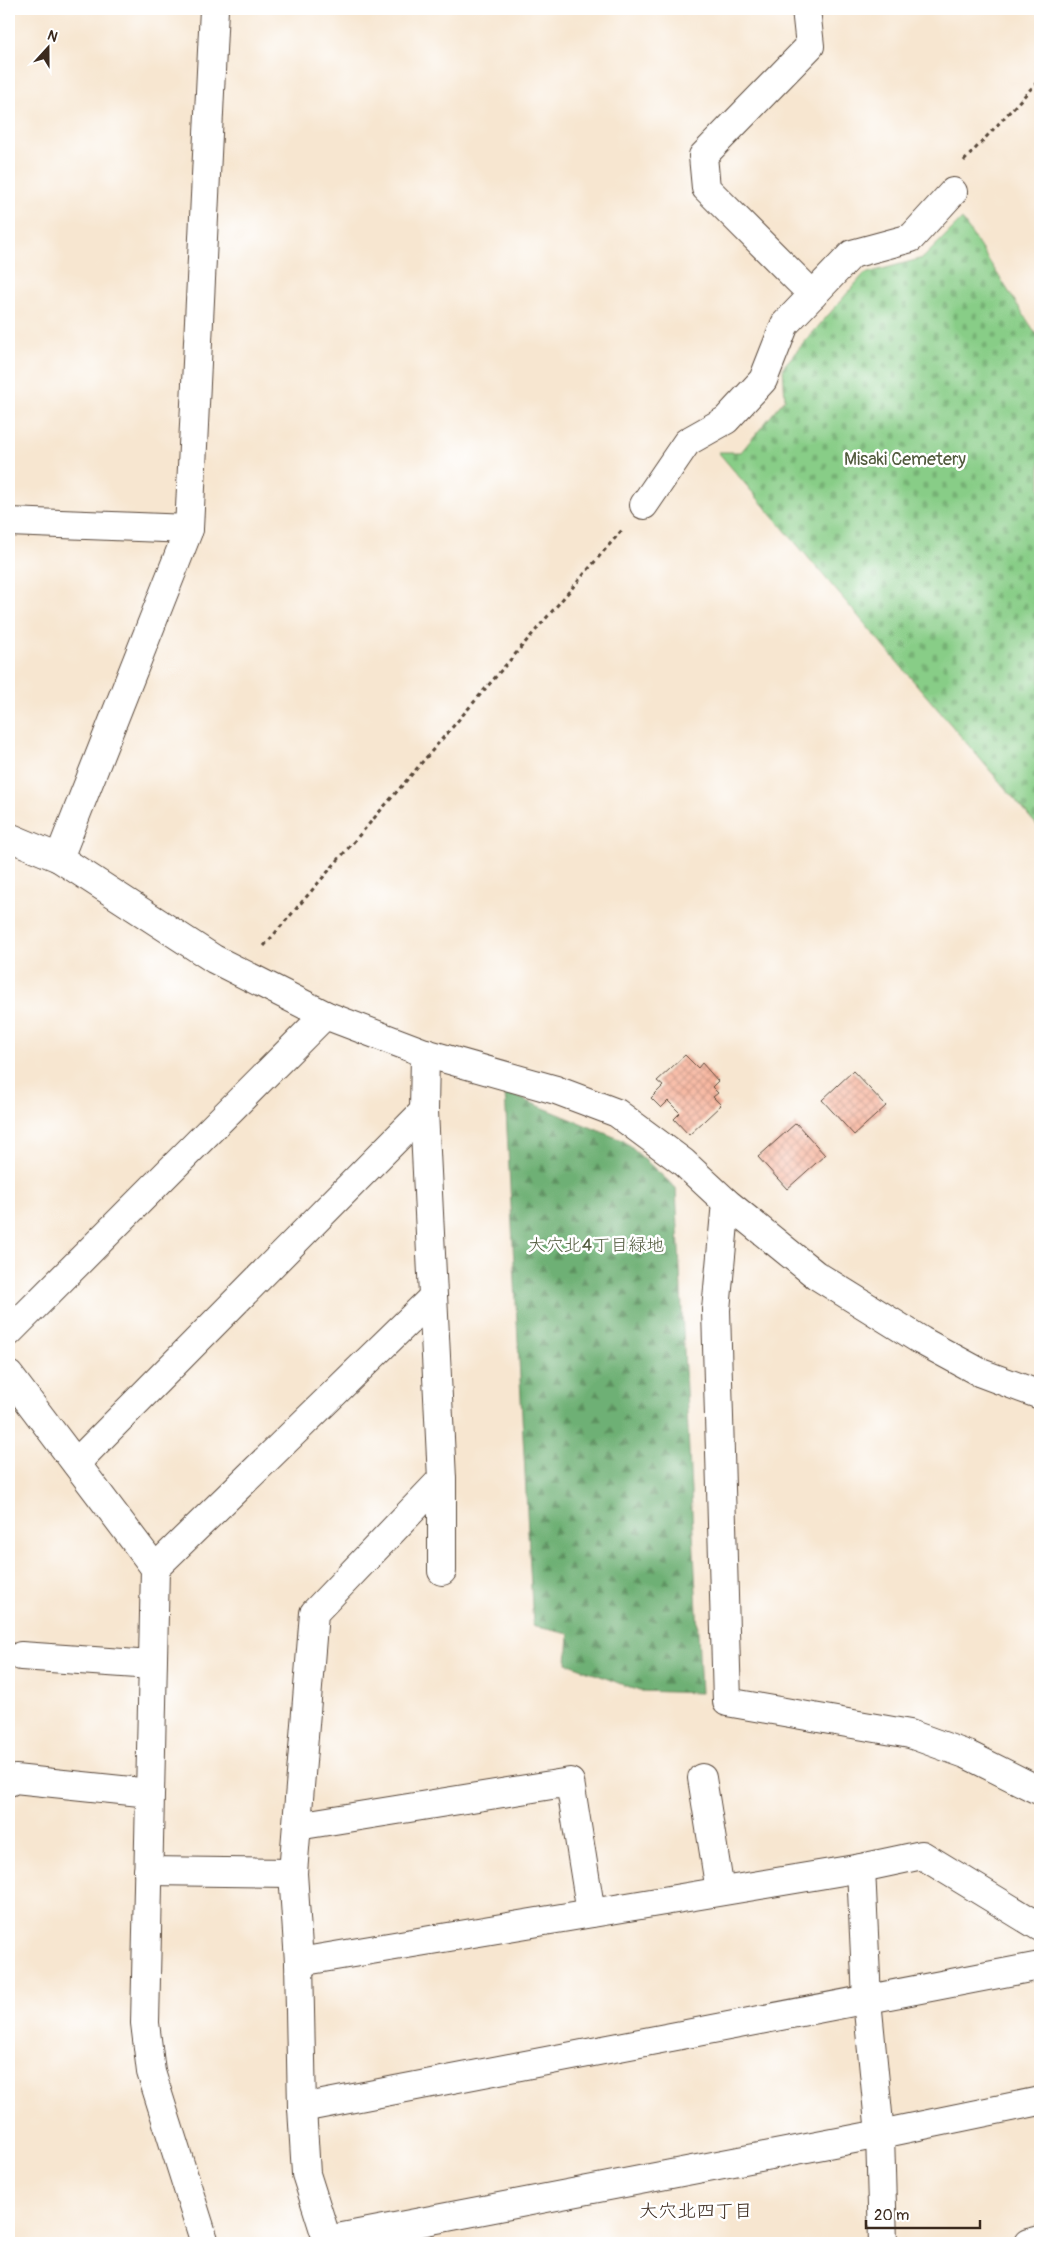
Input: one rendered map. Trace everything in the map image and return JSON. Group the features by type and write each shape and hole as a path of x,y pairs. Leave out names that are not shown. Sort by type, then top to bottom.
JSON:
{"street":[{"path":"59,858 189,529 214,9"},
{"path":"806,9 810,46 703,156 706,188 812,295"},
{"path":"644,505 687,442 726,420 763,380 785,324 852,254 911,238 953,192"},
{"path":"9,522 189,529"},
{"path":"9,837 59,858 214,959 325,1015 425,1053 556,1090 617,1114 683,1162 726,1202 816,1274 922,1341 981,1373 1040,1395"},
{"path":"9,1332 325,1015"},
{"path":"425,1053 424,1110 442,1479 442,1571"},
{"path":"76,1464 424,1110"},
{"path":"726,1202 716,1310 727,1702 910,1734 968,1755 1036,1789"},
{"path":"155,1568 432,1299"},
{"path":"9,1375 155,1568 145,2022 151,2072 205,2243"},
{"path":"442,1479 314,1613 293,1873 299,1962 302,2108 306,2174 327,2242 1040,2101"},
{"path":"21,1656 152,1665"},
{"path":"702,1778 720,1891"},
{"path":"9,1782 16,1779 150,1793"},
{"path":"297,1826 570,1782 591,1913"},
{"path":"299,1962 861,1868 922,1855 1040,1927"},
{"path":"861,1868 867,2000 880,2134 883,2243"},
{"path":"148,1871 293,1873"},
{"path":"302,2108 1040,1966"},
{"path":"1028,2243 1040,2240"}],"path":[{"path":"953,192 965,159 1040,79"},
{"path":"241,973 644,505"}],"green space":[{"name":"Misaki Cemetery","path":"962,219 1040,340 1040,829 718,452 741,452 785,399 783,367 864,274 923,258"},
{"name":"大穴北4丁目緑地","path":"505,1092 624,1141 676,1188 701,1693 639,1691 567,1663 569,1634 533,1626"}],"building":[{"path":"685,1055 698,1068 702,1063 718,1081 712,1087 718,1093 713,1097 721,1105 689,1135 674,1119 680,1113 668,1101 661,1108 651,1098 663,1086 657,1081"},
{"path":"853,1071 886,1106 854,1135 822,1100"},
{"path":"796,1123 825,1155 787,1189 758,1157"}],"district":[{"name":"大穴北四丁目","path":"696,2211"}]}
